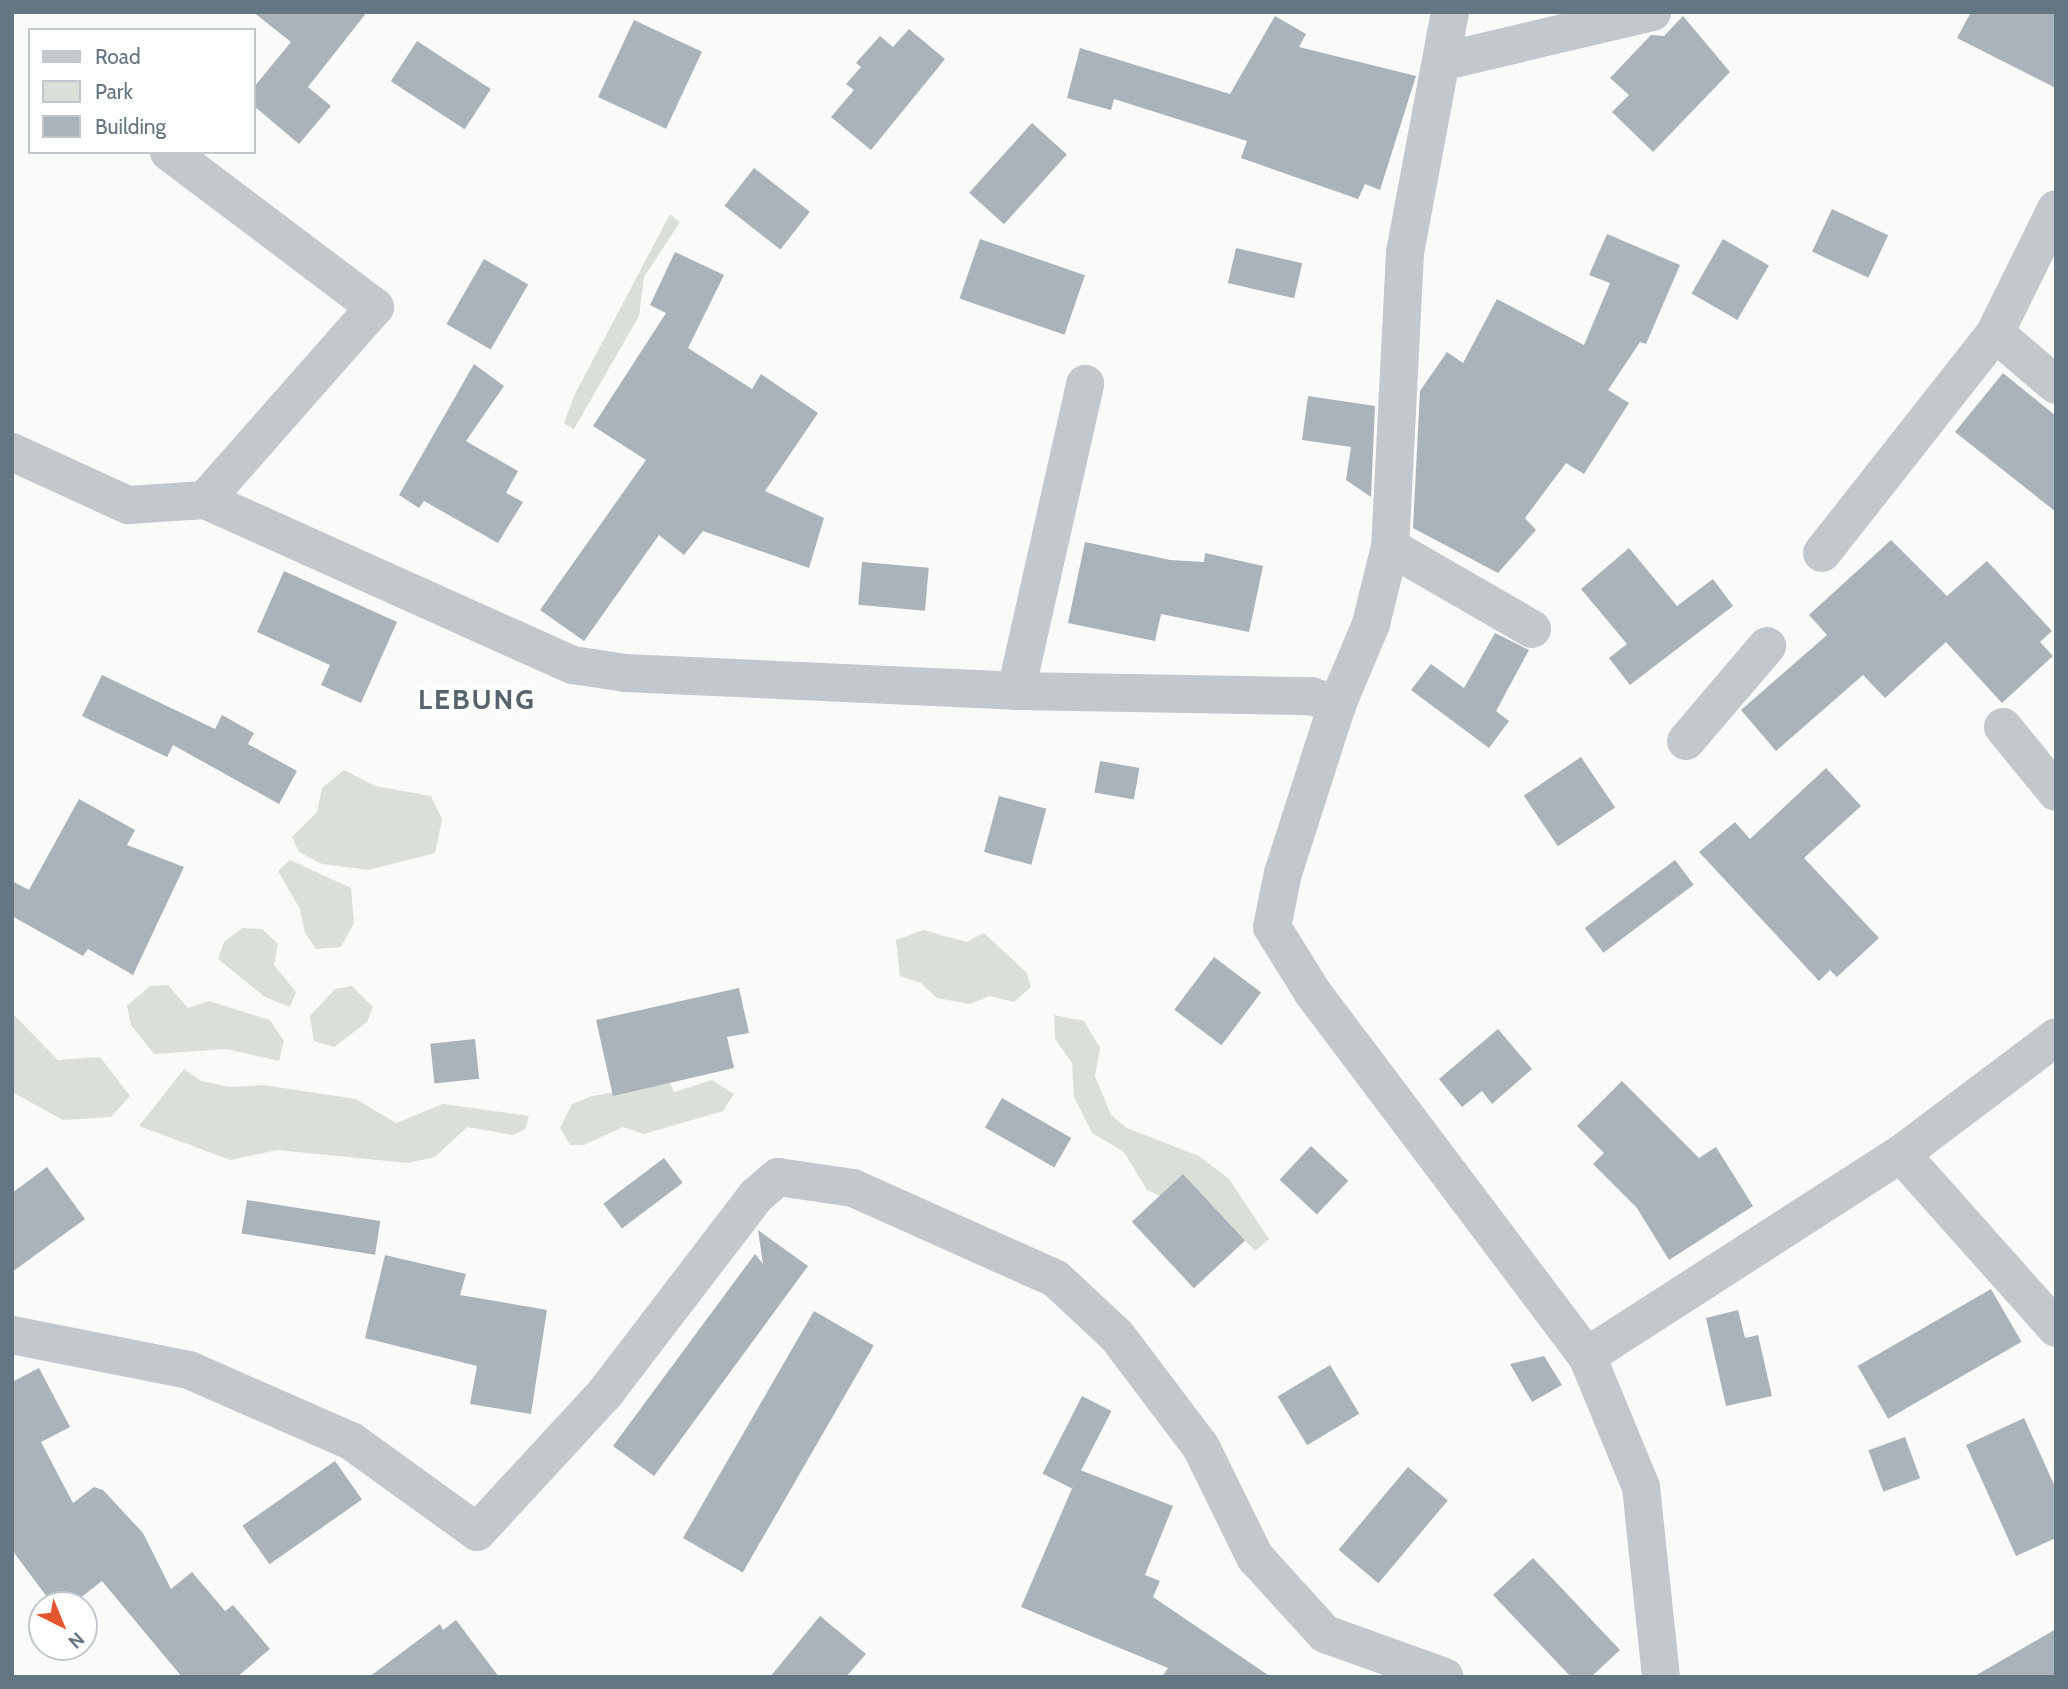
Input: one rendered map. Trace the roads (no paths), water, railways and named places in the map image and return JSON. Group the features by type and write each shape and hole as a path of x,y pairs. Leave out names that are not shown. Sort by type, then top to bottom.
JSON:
{"street":[{"path":"1450,12 1445,61 1405,253 1390,547 1371,624 1337,705 1283,873 1272,927 1313,993 1587,1356 1642,1487 1661,1677"},
{"path":"1445,61 1652,12"},
{"path":"172,154 375,307 205,500"},
{"path":"1822,553 1996,332 2056,209"},
{"path":"1996,332 2056,385"},
{"path":"1016,691 1085,384"},
{"path":"12,452 128,505 205,500 573,665 625,673 1016,691 1311,696 1337,705"},
{"path":"1390,547 1532,629"},
{"path":"1686,741 1767,646"},
{"path":"2003,727 2056,792"},
{"path":"1587,1356 1901,1154 2056,1037"},
{"path":"1901,1154 2056,1328"},
{"path":"12,1335 189,1370 351,1441 477,1532 607,1392 756,1196 778,1177 853,1188 1056,1279 1125,1347 1201,1447 1255,1557 1325,1634 1445,1677"}],"district":[{"name":"LEBUNG","path":"477,699"}]}
